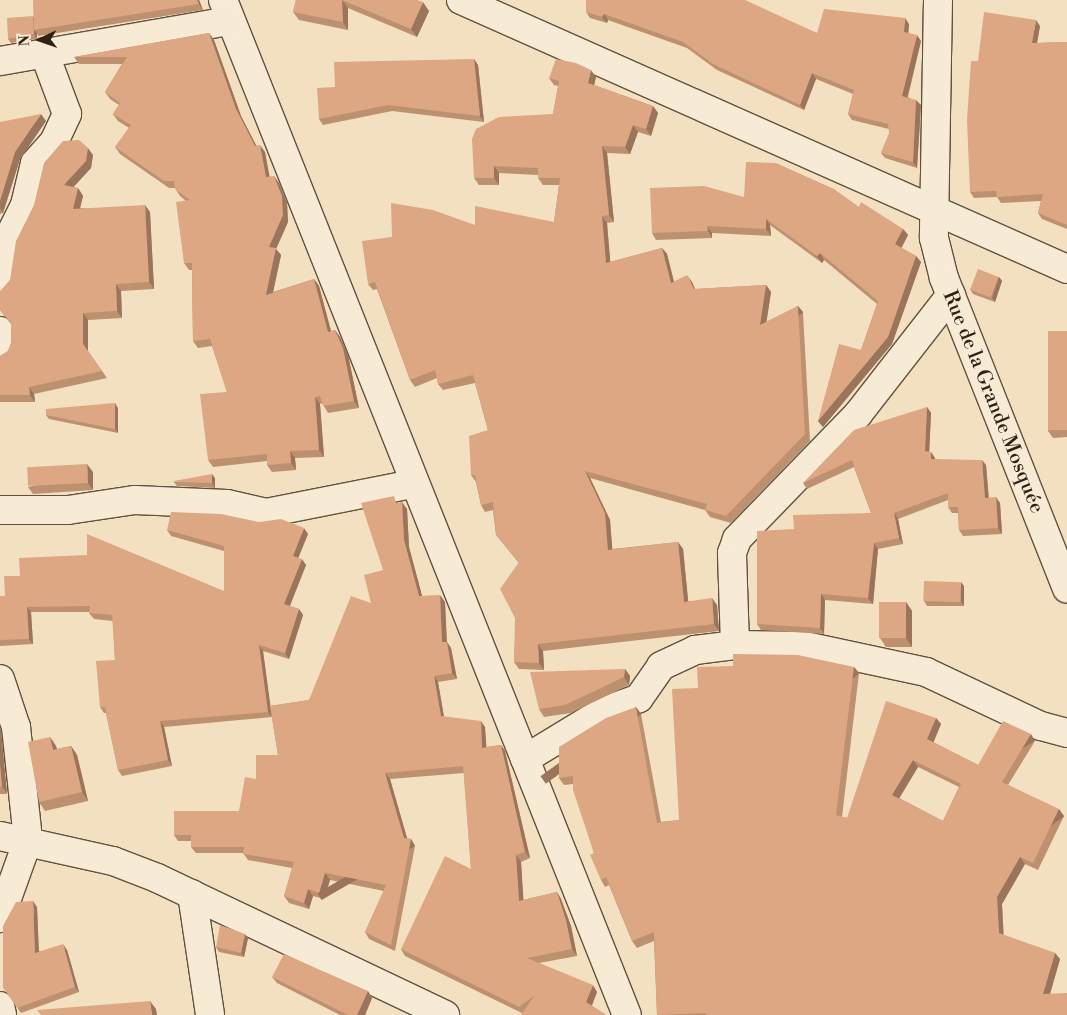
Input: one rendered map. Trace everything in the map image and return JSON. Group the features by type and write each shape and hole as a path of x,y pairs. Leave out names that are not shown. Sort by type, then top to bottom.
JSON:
{"street":[{"path":"463,0 934,212 1067,269"},
{"name":"Rue de la Grande Mosquée","path":"938,0 934,238 951,295 1067,589"},
{"path":"0,61 227,11 413,484 525,759 626,1015"},
{"path":"0,284 6,243 25,205 36,163 54,142 67,114 44,52"},
{"path":"736,645 732,552 737,539 858,414 951,295"},
{"path":"0,331 0,350"},
{"path":"0,510 68,510 135,500 227,504 266,513 413,484"},
{"path":"525,759 604,711 639,698 661,666 694,650 736,645 805,646 926,672 1040,726 1067,733"},
{"path":"0,679 16,727 28,840 0,918"},
{"path":"0,836 28,840 113,861 192,894 445,1015"},
{"path":"192,894 210,1015"},
{"path":"0,1006 2,1015"}],"building":[{"path":"33,0 197,0 199,4 34,30"},
{"path":"296,0 342,0 343,22 293,12"},
{"path":"342,0 417,0 423,2 411,29"},
{"path":"586,0 745,0 817,33 824,9 905,18 904,32 917,35 902,96 916,100 913,162 881,153 889,134 888,124 848,114 854,90 812,73 800,105 713,64 683,42 604,14 602,17 586,12"},
{"path":"984,12 1036,20 1032,43 1067,42 1067,225 1038,213 1043,194 997,197 996,191 970,192 967,120 971,61 978,61"},
{"path":"33,16 34,34 8,39 7,18"},
{"path":"209,33 236,109 255,146 260,145 266,177 274,176 282,196 283,215 269,247 276,248 266,295 314,279 328,332 335,330 343,348 354,401 323,406 320,396 315,397 319,450 290,451 291,463 267,465 267,454 208,460 200,394 227,392 210,339 193,341 192,263 184,263 176,202 190,200 175,189 174,181 164,181 115,147 131,125 113,114 120,103 105,92 127,57 74,57"},
{"path":"474,59 480,116 388,105 319,119 317,88 335,87 334,62"},
{"path":"556,59 576,63 591,70 588,83 653,106 646,129 633,125 625,147 602,146 609,215 602,216 606,263 662,248 671,283 687,275 694,289 766,285 760,325 798,306 805,434 726,516 705,510 707,504 585,471 605,513 608,550 678,542 684,602 712,598 714,624 538,644 539,663 514,662 515,618 500,589 519,562 496,535 493,502 481,505 475,475 471,475 469,436 488,430 473,375 438,384 435,370 410,380 375,282 368,284 362,241 392,237 391,203 433,210 475,225 475,206 554,222 560,178 538,178 538,168 494,166 494,178 474,178 472,139 476,129 499,117 553,114 559,81 549,78"},
{"path":"41,114 15,152 0,201 0,122"},
{"path":"79,140 88,148 86,161 64,185 78,188 73,209 145,205 149,282 116,284 117,311 83,313 83,344 102,371 29,387 30,395 0,395 0,356 8,351 11,343 11,323 0,310 0,291 10,280 16,241 34,205 44,163 63,141"},
{"path":"746,162 776,163 834,189 859,207 861,202 903,229 895,244 916,256 888,337 818,421 839,344 861,350 878,301 820,253 817,256 766,219 766,229 707,226 708,231 652,233 650,188 704,186 744,197"},
{"path":"978,269 999,277 991,297 970,290"},
{"path":"1048,331 1067,331 1067,430 1048,430"},
{"path":"115,403 115,429 46,415 46,409"},
{"path":"927,407 925,451 931,452 931,459 982,460 985,498 996,497 998,528 959,530 958,507 948,507 948,493 894,513 899,538 874,543 868,598 821,594 820,628 757,624 757,531 794,529 793,515 871,513 852,460 803,483 854,430"},
{"path":"87,464 88,483 28,486 27,467"},
{"path":"212,474 212,483 174,482 174,481"},
{"path":"394,496 396,503 402,502 404,540 419,596 440,595 442,642 447,642 452,673 434,676 441,716 481,721 482,748 501,745 525,852 516,855 519,901 557,892 566,920 572,949 527,958 593,985 586,1002 604,1015 521,1015 534,996 519,1007 401,949 445,856 471,869 463,766 385,773 404,838 411,839 391,945 365,932 386,885 325,873 319,893 308,889 304,903 284,896 294,862 243,854 244,847 191,847 191,835 174,835 174,811 239,811 245,777 256,779 256,755 278,755 270,706 309,700 351,596 371,603 364,575 383,570 361,503"},
{"path":"171,512 221,514 259,522 281,519 304,528 293,556 302,559 284,604 299,609 285,653 259,645 268,712 160,721 168,760 118,770 105,707 100,707 96,661 115,660 112,615 89,613 90,606 27,607 29,639 0,640 0,596 5,596 4,576 20,576 19,558 87,555 87,534 224,591 224,546 167,530"},
{"path":"924,581 961,582 960,602 923,601"},
{"path":"879,602 906,602 906,638 879,638"},
{"path":"733,654 798,655 854,667 836,815 847,818 886,701 936,718 927,739 978,765 1003,721 1031,734 1002,782 1059,809 1033,863 1020,857 997,897 999,933 1055,953 1043,994 1067,993 1067,1015 706,1015 706,1013 657,1015 654,932 632,941 606,877 601,880 590,855 594,853 573,790 573,776 559,778 559,747 606,718 636,707 657,823 679,820 672,689 698,688 697,667 733,666","holes":["913,760 961,784 943,821 892,795"]},
{"path":"625,669 624,677 565,705 539,709 530,672"},
{"path":"50,737 53,750 71,746 82,792 39,802 28,742"},
{"path":"0,765 2,786 0,787"},
{"path":"33,901 35,953 63,944 75,987 17,1008 3,987 3,926 16,902"},
{"path":"220,925 245,934 241,953 216,947"},
{"path":"284,954 368,991 357,1015 348,1015 272,977"},
{"path":"150,1001 152,1015 41,1015 37,1010"}]}
